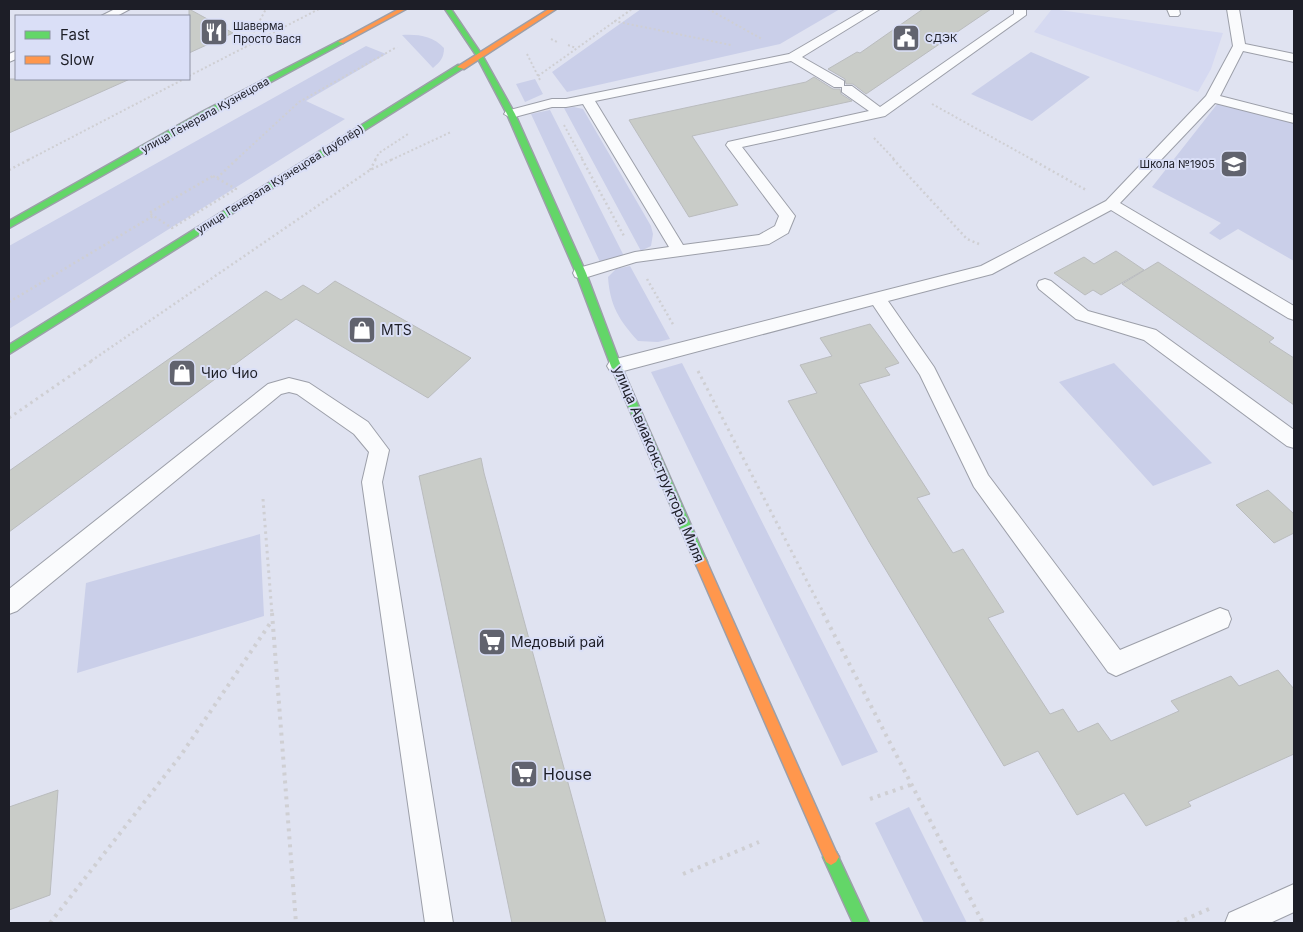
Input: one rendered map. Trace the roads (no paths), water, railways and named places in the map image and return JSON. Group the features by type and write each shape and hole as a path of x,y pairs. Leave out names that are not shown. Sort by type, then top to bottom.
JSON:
{"street":[{"name":"улица Генерала Кузнецова","path":"9,225 203,115 403,9"},
{"name":"улица Авиаконструктора Миля","path":"448,9 479,54 511,114 581,273 616,366 814,821 861,923"},
{"name":"улица Генерала Кузнецова (дублёр)","path":"9,350 553,9"}],"lane":[{"path":"109,15 124,9"},
{"path":"511,114 552,103 566,103 587,99 793,57 874,9"},
{"path":"616,366 685,346 986,270 1111,204 1212,98 1239,46 1233,9"},
{"path":"1005,11 1020,12"},
{"path":"581,273 636,257 763,240 782,229 788,216 733,145 880,113 1020,12"},
{"path":"1239,46 1294,58"},
{"path":"793,57 843,86 880,113"},
{"path":"1212,98 1294,119"},
{"path":"587,99 679,251"},
{"path":"1111,204 1294,314"},
{"path":"1045,285 1082,315 1150,335 1294,440"},
{"path":"877,298 928,372 981,481 1116,664 1220,619"},
{"path":"9,603 275,389 289,385 302,388 361,428 379,450 372,482 439,923"},
{"path":"1240,923 1294,898"}],"place":[{"name":"Шаверма Просто Вася","path":"214,32"},
{"name":"СДЭК","path":"906,38"},
{"name":"Школа №1905","path":"1234,164"},
{"name":"MTS","path":"362,330"},
{"name":"Чио Чио","path":"182,373"},
{"name":"Медовый рай","path":"492,642"},
{"name":"House","path":"524,774"}]}
